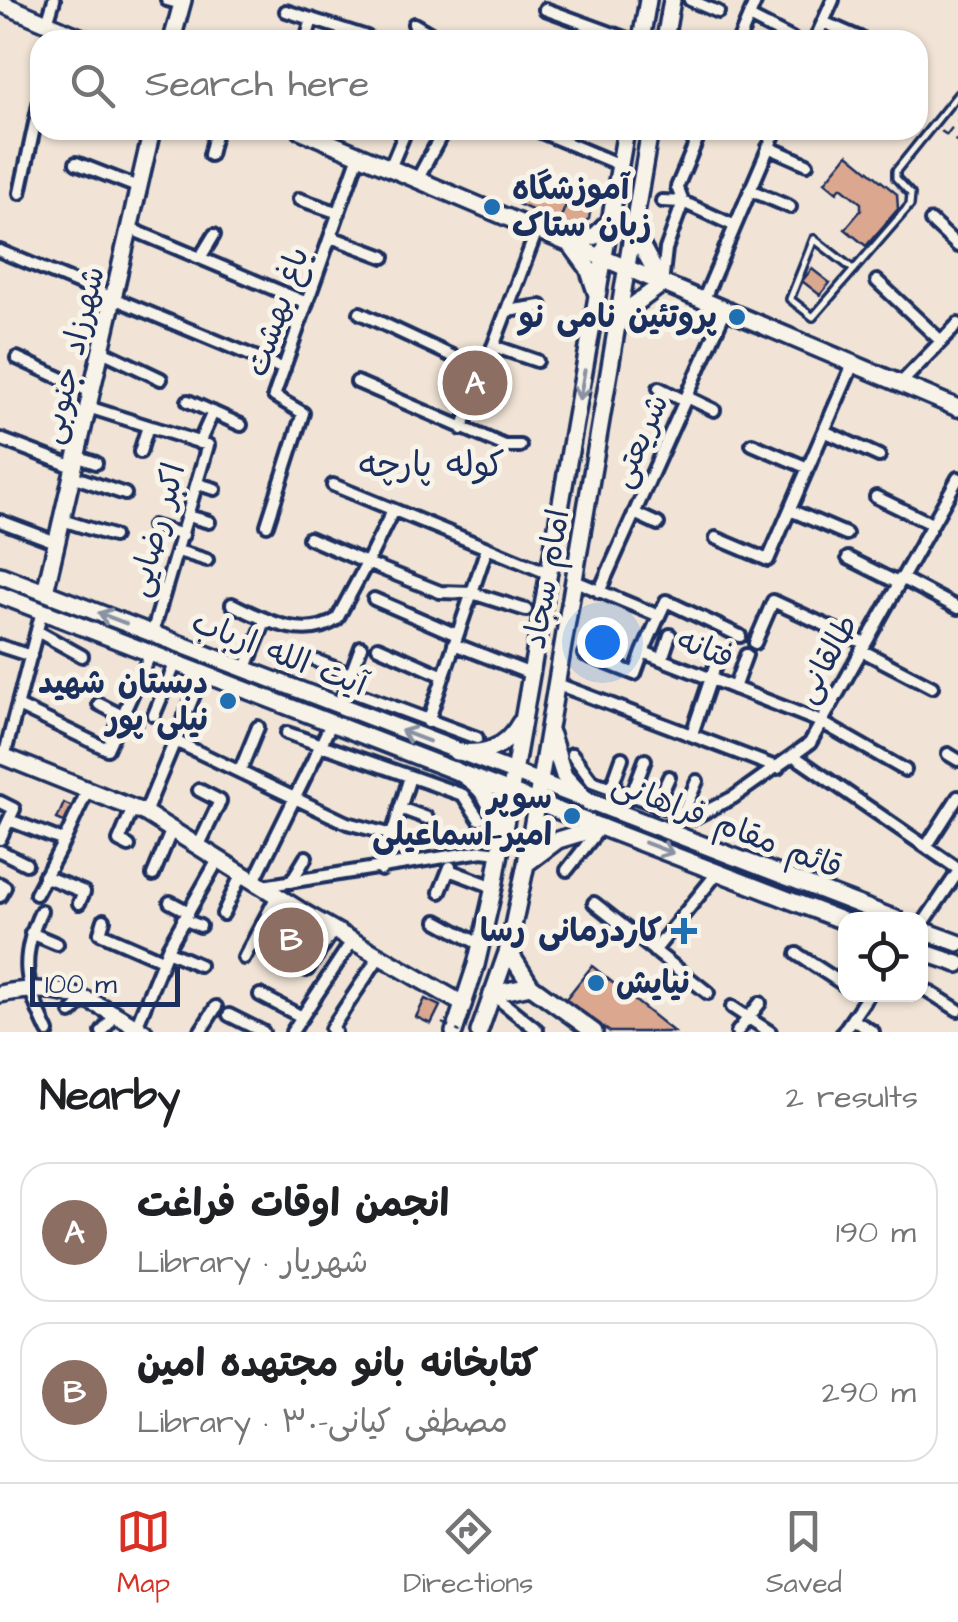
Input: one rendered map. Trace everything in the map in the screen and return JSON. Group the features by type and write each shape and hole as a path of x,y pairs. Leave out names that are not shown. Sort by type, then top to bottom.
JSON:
{"main road":[{"path":"643,30 648,0"},
{"path":"668,30 672,0"},
{"path":"173,30 177,1"},
{"path":"9,4 52,30"},
{"name":"شهرزاد جنوبی","path":"45,592 150,140"},
{"path":"324,140 958,408"},
{"name":"امام سجاد","path":"452,1029 464,1004 494,887 507,789 514,774 624,140"},
{"name":"امام سجاد","path":"481,1031 508,950 526,864 648,140"},
{"path":"571,245 595,236 611,220"},
{"path":"633,230 662,284"},
{"path":"571,245 588,268 598,298"},
{"path":"619,316 662,284"},
{"path":"574,429 600,432"},
{"name":"آیت الله ارباب","path":"0,575 514,774 537,792"},
{"name":"آیت الله ارباب","path":"0,594 507,789"},
{"path":"310,714 316,698"},
{"path":"456,752 492,750 513,736 524,716"},
{"path":"550,724 554,753 564,776 590,804"},
{"path":"2,756 139,810 352,941 464,1004"},
{"path":"455,770 486,792 494,808 500,853"},
{"name":"قائم مقام فراهانی","path":"507,789 590,804 875,912"},
{"name":"قائم مقام فراهانی","path":"537,792 606,829 838,919"},
{"path":"526,864 558,840 606,829 610,815 618,814"},
{"path":"928,931 958,942"},
{"path":"508,950 531,986 594,1032"},
{"path":"928,954 958,964"},
{"path":"492,994 531,986"},
{"path":"0,994 27,988 61,990 116,1014 140,1030"}],"street":[{"path":"52,30 54,0"},
{"path":"690,0 718,12"},
{"path":"744,30 756,0"},
{"path":"819,30 830,1"},
{"path":"546,9 603,30"},
{"path":"286,10 346,30"},
{"path":"749,18 774,30"},
{"path":"309,30 312,19"},
{"path":"823,22 842,30"},
{"path":"414,24 424,30"},
{"path":"20,193 31,140"},
{"path":"210,156 214,140"},
{"path":"390,168 402,140"},
{"path":"418,180 439,140"},
{"path":"560,140 620,165"},
{"path":"662,284 666,249 683,202 676,187 697,140"},
{"path":"703,301 771,140"},
{"path":"768,147 807,164"},
{"name":"باغ بهشت","path":"267,524 303,413 274,398 360,155"},
{"path":"76,163 140,188"},
{"path":"750,190 790,207"},
{"path":"299,199 339,214"},
{"path":"662,200 683,202 735,226"},
{"path":"930,221 958,246"},
{"path":"131,230 307,303"},
{"path":"462,428 537,230"},
{"path":"200,258 214,235"},
{"path":"330,237 384,258"},
{"path":"0,251 284,369"},
{"path":"877,281 941,340"},
{"path":"506,310 541,306"},
{"name":"شریعتی","path":"599,592 725,311"},
{"path":"360,313 484,371"},
{"path":"900,384 958,324"},
{"path":"493,346 536,361"},
{"path":"102,351 161,378"},
{"name":"اکبر رضایی","path":"17,358 148,426 208,446 152,634"},
{"path":"716,538 768,560 853,364"},
{"path":"357,382 505,446 520,446"},
{"path":"659,388 714,410"},
{"path":"188,401 242,425"},
{"path":"199,442 213,412"},
{"path":"140,452 148,426"},
{"path":"824,431 879,456"},
{"path":"0,439 74,466 124,494"},
{"path":"752,444 808,468"},
{"path":"74,466 96,463"},
{"name":"طالقانی","path":"687,816 778,768 810,743 958,478"},
{"path":"198,484 214,489"},
{"path":"333,485 548,573"},
{"path":"876,496 932,524"},
{"path":"944,503 958,511"},
{"path":"232,604 292,628 329,625 344,611 393,510"},
{"path":"790,510 846,534"},
{"path":"634,513 658,524"},
{"path":"188,516 209,522"},
{"path":"62,520 113,536"},
{"path":"0,521 56,542"},
{"path":"154,526 182,535"},
{"path":"309,538 440,592 472,593 526,610"},
{"path":"428,722 486,548"},
{"path":"178,550 207,560"},
{"path":"848,558 958,608"},
{"path":"575,581 659,616"},
{"path":"374,598 531,674"},
{"path":"643,652 666,601 740,636"},
{"path":"755,644 773,601 932,687"},
{"path":"2,756 20,706 42,610"},
{"path":"244,670 265,620"},
{"path":"37,632 82,656"},
{"path":"662,659 670,635"},
{"path":"0,646 32,656"},
{"path":"339,706 361,647"},
{"path":"378,647 444,676"},
{"name":"فتانه","path":"584,654 636,674 643,652 821,722 905,770"},
{"path":"20,706 107,749 152,653"},
{"path":"734,688 746,655"},
{"path":"317,661 350,674"},
{"path":"154,716 176,662"},
{"path":"692,734 716,662"},
{"path":"129,846 118,842 175,741 203,672"},
{"path":"556,684 778,768"},
{"path":"345,689 477,738"},
{"path":"99,704 136,723"},
{"path":"223,914 253,880 332,722"},
{"path":"240,771 258,727"},
{"path":"287,733 462,796 479,818"},
{"path":"175,741 347,823 392,835"},
{"path":"572,754 592,780 687,816 697,781"},
{"path":"794,756 958,870 928,916"},
{"path":"612,789 622,758"},
{"path":"632,797 645,760"},
{"path":"656,806 669,777"},
{"path":"381,870 409,780"},
{"path":"36,894 88,789"},
{"path":"199,790 220,800 199,845"},
{"path":"926,847 958,797"},
{"path":"0,802 11,815 64,841"},
{"path":"400,808 427,818"},
{"path":"0,838 11,815"},
{"path":"153,874 172,829"},
{"path":"567,870 606,829"},
{"path":"0,851 26,864"},
{"path":"253,880 291,882 500,853"},
{"path":"291,882 306,856"},
{"path":"440,892 453,857"},
{"path":"140,1030 165,955 219,858"},
{"path":"449,870 494,887"},
{"path":"654,950 719,871"},
{"path":"44,876 84,892 79,903"},
{"path":"0,884 5,887 0,896"},
{"path":"244,958 277,896"},
{"path":"170,902 200,926"},
{"path":"594,903 708,992"},
{"path":"41,911 27,942 27,988 48,1032"},
{"path":"104,920 100,933 199,965"},
{"path":"437,921 481,945"},
{"path":"307,970 334,930"},
{"path":"31,933 57,944"},
{"path":"292,1032 352,941"},
{"path":"797,954 838,981"},
{"path":"335,1032 331,1030 379,957"},
{"path":"928,991 958,1010"},
{"path":"492,994 537,1030"},
{"path":"260,996 302,1017"},
{"path":"71,1013 84,1000"},
{"path":"844,1032 861,1002"},
{"path":"737,1032 760,1003"},
{"path":"200,1032 216,1007"},
{"path":"732,1008 770,1032"},
{"path":"102,1032 116,1014"},
{"path":"228,1015 263,1032"},
{"path":"852,1019 873,1032"}],"lane":[{"path":"928,131 958,94"},
{"path":"854,270 814,239 790,299 813,317 854,270 910,205 911,194 896,178 896,171 921,140"}],"path":[{"path":"946,119 939,128 958,142"},
{"path":"943,146 958,120"}],"building":[{"path":"848,154 897,194 898,209 866,246 845,229 861,210 861,203 841,187 837,192 825,182"},
{"path":"528,178 570,195 559,222 518,204"},
{"path":"570,195 592,202 589,219 573,228 559,222"},
{"path":"812,269 830,283 820,295 802,281"},
{"path":"64,803 76,809 68,824 57,819"},
{"path":"289,922 309,933 294,959 274,947"},
{"name":"نیایش","path":"592,966 674,1032 610,1032 565,1000"},
{"path":"425,999 440,1006 431,1024 416,1017"}],"place":[{"name":"آموزشگاه زبان ستاک","path":"492,207"},
{"name":"پروتئین نامی نو","path":"737,317"},
{"name":"انجمن اوقات فراغت","path":"475,383"},
{"name":"دبستان شهید نیلی پور","path":"228,701"},
{"name":"سوپر امیر-اسماعیلی","path":"572,816"},
{"name":"کاردرمانی رسا","path":"684,931"},
{"name":"کتابخانه بانو مجتهده امین","path":"291,940"},
{"name":"نیایش","path":"596,983"}],"district":[{"name":"کوله پارچه","path":"432,465"}]}
